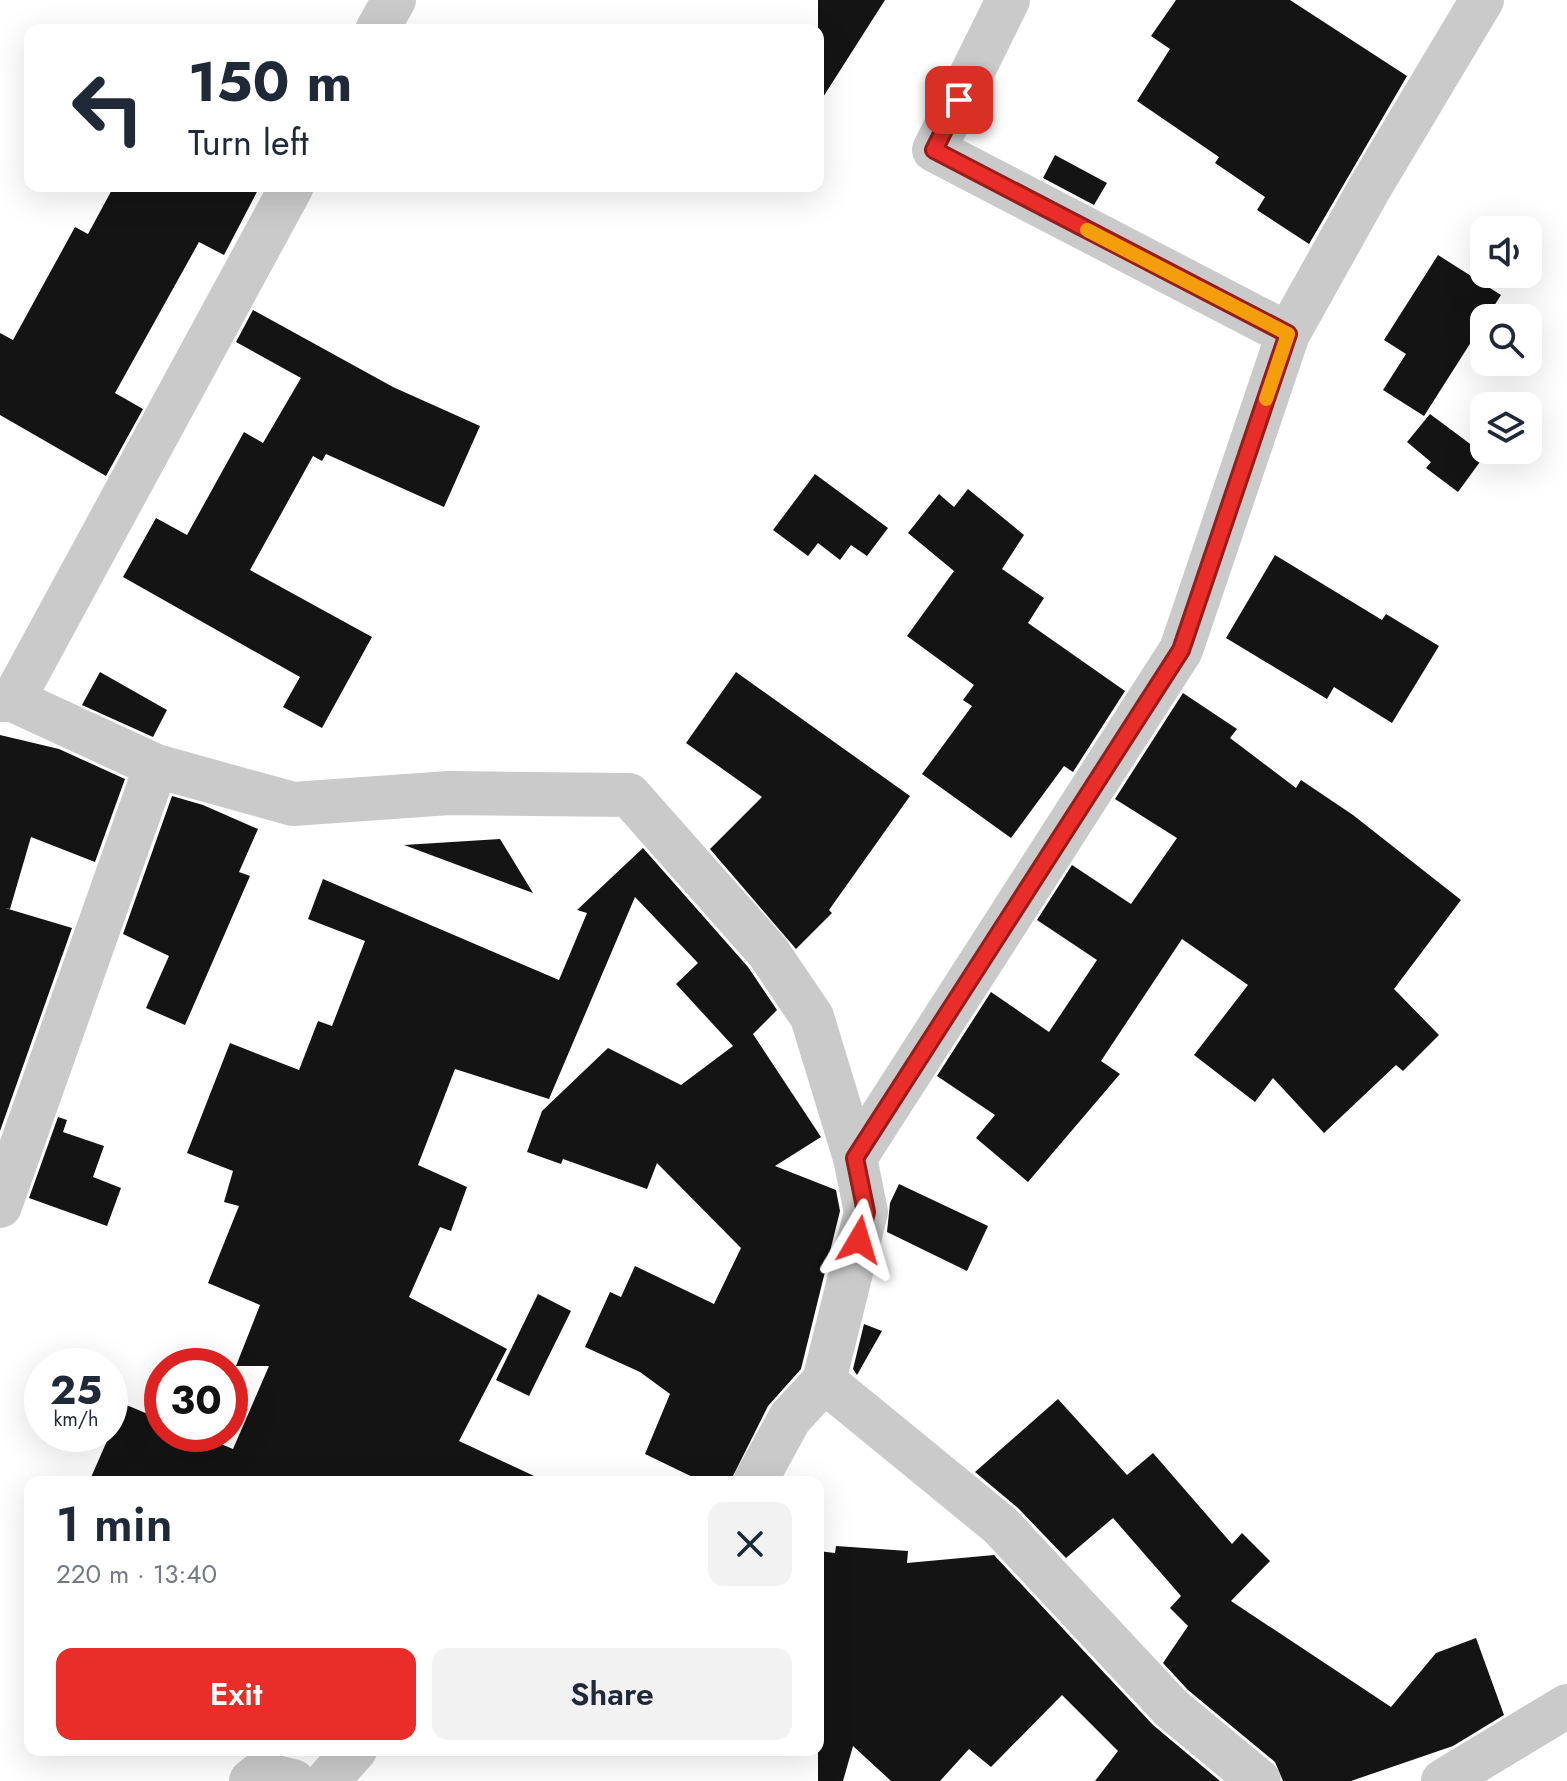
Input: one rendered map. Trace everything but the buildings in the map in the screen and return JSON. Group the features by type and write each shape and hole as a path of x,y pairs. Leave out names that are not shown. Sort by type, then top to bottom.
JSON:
{"street":[{"path":"380,24 394,0"},
{"path":"1008,0 934,150 1288,334"},
{"path":"855,1158 1181,650 1288,334 1482,0"},
{"path":"289,192 7,700 156,766 293,804 449,793 629,795 768,952 812,1017 855,1158 866,1212 824,1381 790,1418 758,1476"},
{"path":"0,1206 156,766"},
{"path":"824,1381 1000,1525 1171,1708 1259,1781"},
{"path":"1443,1781 1567,1706"},
{"path":"327,1781 350,1756"},
{"path":"251,1781 261,1773 293,1781"}],"slow traffic":[{"path":"1087,230 1288,334 1266,399"}],"route":[{"path":"859,1240 866,1212 855,1158 1181,650 1288,334 934,150 959,100"}]}
